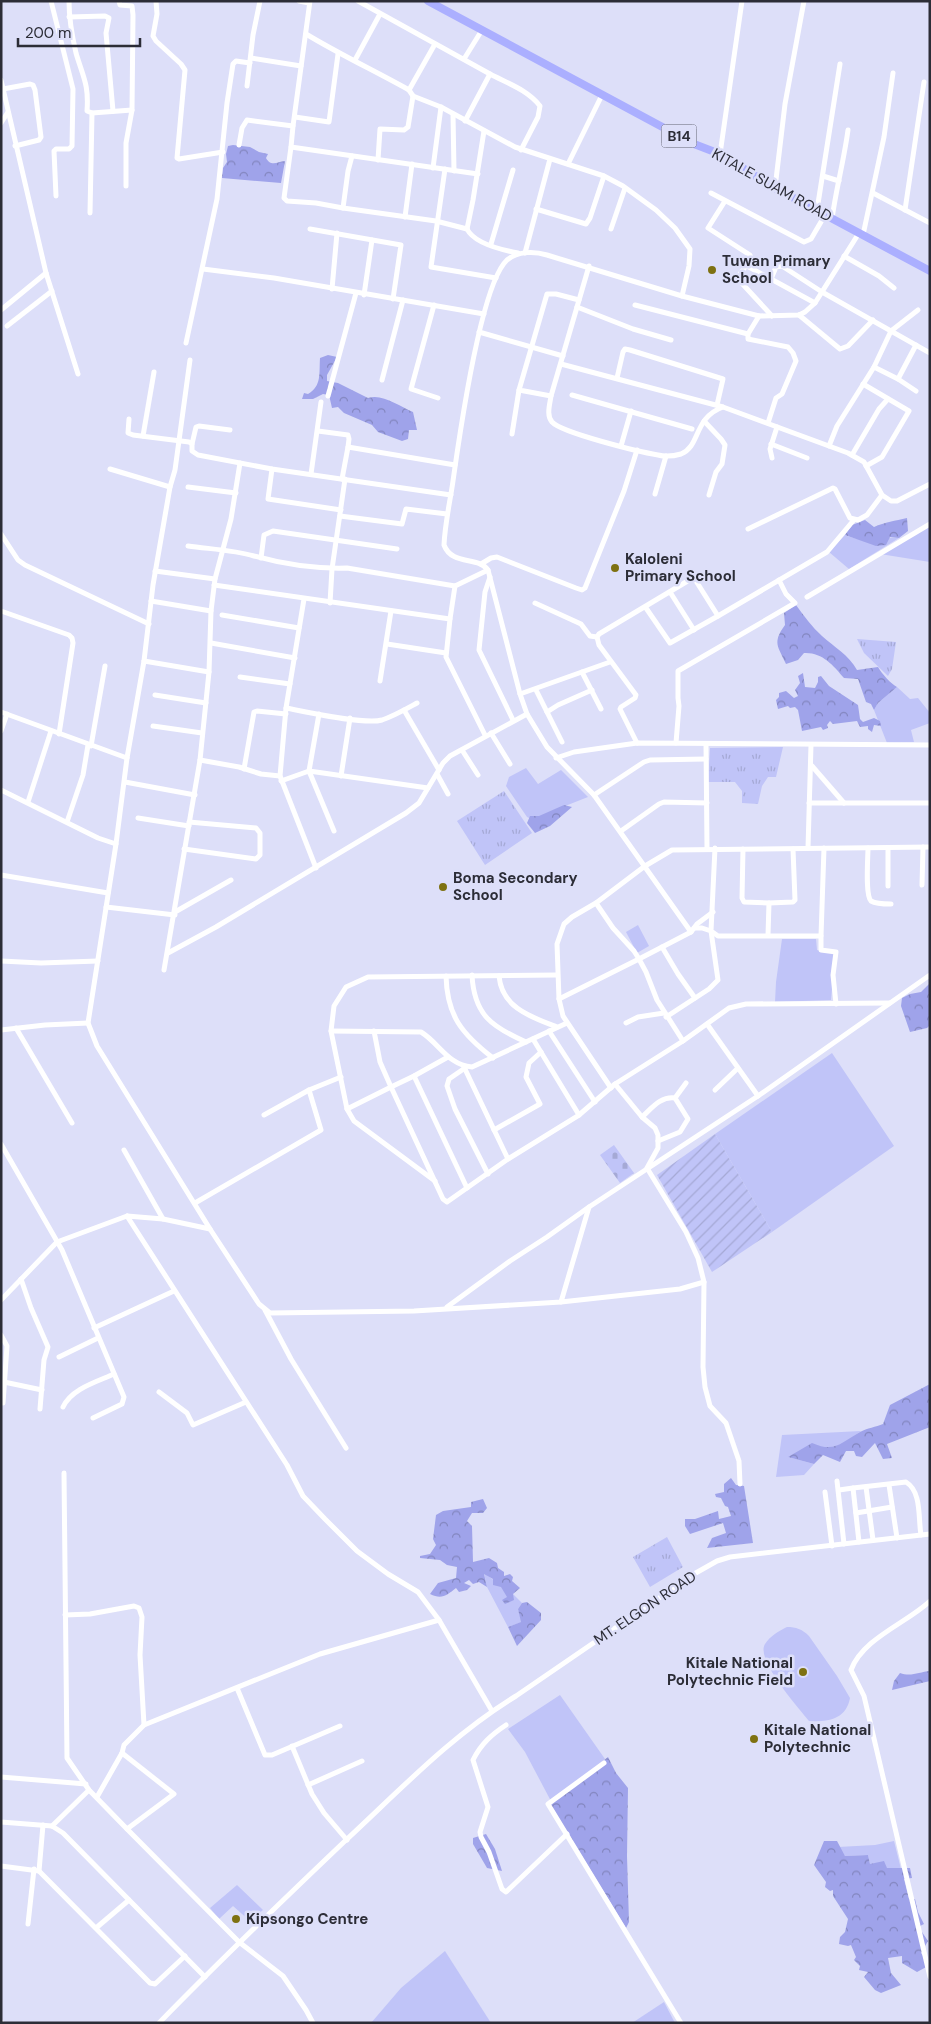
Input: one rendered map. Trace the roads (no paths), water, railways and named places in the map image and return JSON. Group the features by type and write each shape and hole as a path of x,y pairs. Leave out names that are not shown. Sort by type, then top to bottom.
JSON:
{"highway":[{"name":"KITALE SUAM ROAD","path":"428,1 694,144 720,154 775,188 930,271"}],"street":[{"path":"51,1 73,91 72,146 69,149 56,149 54,151 56,196"},
{"path":"69,1 69,17 76,54 87,85 87,111 92,113 132,110"},
{"path":"119,1 120,5 133,7 132,110 126,143 126,186"},
{"path":"156,1 157,14 153,36 156,42 181,64 184,70 177,158 223,152"},
{"path":"247,86 253,35 260,1"},
{"path":"299,1 310,2 284,198 287,201 316,202 343,208 436,221 467,229 474,238 491,244 523,253 537,252 589,266 682,296 759,316 799,315 804,312 814,303 844,256 861,234 873,193 893,73"},
{"path":"358,1 533,98 540,106 538,117 521,150"},
{"path":"720,154 742,1"},
{"path":"775,188 785,104 804,1"},
{"path":"355,60 380,14"},
{"path":"69,17 105,16 109,18 106,33 113,111"},
{"path":"464,59 482,30"},
{"path":"306,34 338,54 355,60 409,90 413,96 441,107 521,150 604,176 625,188 665,219 683,237 690,249 689,266 682,296"},
{"path":"409,90 435,44"},
{"path":"295,117 329,122 338,54"},
{"path":"186,343 217,199 233,62 250,61 301,66"},
{"path":"817,210 840,64"},
{"path":"465,121 490,74"},
{"path":"1,80 46,273 78,374"},
{"path":"905,210 924,82"},
{"path":"3,88 30,84 33,85 35,90 41,137 39,140 15,146"},
{"path":"568,164 602,95"},
{"path":"378,160 380,129 404,130 408,127 413,96"},
{"path":"433,168 441,107"},
{"path":"1,123 8,112"},
{"path":"90,213 92,113"},
{"path":"453,114 454,171"},
{"path":"239,144 242,128 247,120 293,126"},
{"path":"711,193 804,242 811,239 829,217 839,181 848,130"},
{"path":"467,229 484,131"},
{"path":"291,147 478,174"},
{"path":"343,208 352,156"},
{"path":"550,159 523,253 508,260 496,278 479,332 455,465 444,545 446,551 461,560 481,564 488,570 520,694 527,714 539,735 556,758 578,777 594,795 693,930"},
{"path":"405,217 412,164"},
{"path":"445,169 436,221 431,267 496,278"},
{"path":"491,244 514,170"},
{"path":"536,209 586,224 590,218 604,176"},
{"path":"823,176 839,181"},
{"path":"611,229 625,188"},
{"path":"873,193 930,223"},
{"path":"725,201 708,228 748,253 751,258 737,278 772,316"},
{"path":"310,229 401,246 393,299"},
{"path":"332,289 337,233"},
{"path":"364,295 372,240"},
{"path":"844,256 886,280 894,288"},
{"path":"589,266 551,396 549,416 557,425 621,446 666,456 681,454 692,446 704,421 710,414 724,407"},
{"path":"747,266 814,303"},
{"path":"771,279 776,267 782,266 822,292 930,353"},
{"path":"203,269 274,278 364,295 484,314"},
{"path":"1,310 46,273"},
{"path":"7,326 52,291"},
{"path":"328,396 356,293"},
{"path":"512,434 518,390 547,294 556,294 579,300"},
{"path":"382,380 403,300"},
{"path":"635,305 748,334"},
{"path":"434,306 411,389 438,398"},
{"path":"577,307 632,329 671,340"},
{"path":"829,446 837,426 874,367 891,331 918,310"},
{"path":"799,315 840,349 848,346 873,320"},
{"path":"759,316 748,334 748,339 788,347 796,361 782,394 776,398 768,423"},
{"path":"479,332 563,356"},
{"path":"898,379 916,345"},
{"path":"617,378 623,352 630,350 723,379 717,406"},
{"path":"190,360 175,470 170,487 155,571 144,661 127,758 116,844 88,1023 97,1046 210,1228 265,1310 288,1353 346,1448"},
{"path":"561,364 724,407 852,455 860,459 866,466 882,494 891,501 897,501 930,484"},
{"path":"874,367 916,391"},
{"path":"143,436 154,372"},
{"path":"863,384 909,411 882,457 866,466"},
{"path":"518,390 551,396"},
{"path":"572,394 692,429"},
{"path":"852,455 879,409 888,399"},
{"path":"311,474 321,402"},
{"path":"621,446 631,411"},
{"path":"129,419 128,433 192,444"},
{"path":"704,421 725,446 722,464 716,472 709,495"},
{"path":"230,430 196,427 192,451 198,455 272,469 451,495"},
{"path":"772,458 769,453 778,427"},
{"path":"318,431 348,435 349,439 341,513 332,569 330,603"},
{"path":"771,444 807,458"},
{"path":"348,447 455,465"},
{"path":"481,564 497,557 576,588 582,590 585,588 624,491 638,450"},
{"path":"655,494 666,456"},
{"path":"164,970 175,914 184,849 196,795 209,672 211,611 215,582 236,493 240,463"},
{"path":"110,469 170,487"},
{"path":"272,469 268,499 402,524 406,509 447,514"},
{"path":"188,487 236,493"},
{"path":"748,529 834,488 850,518 853,520"},
{"path":"646,608 670,643 674,643 827,552 853,520 862,519 867,515 882,494"},
{"path":"807,597 930,524"},
{"path":"261,558 263,537 269,531 397,549"},
{"path":"1,534 18,560 25,565 149,624"},
{"path":"188,546 332,569 353,569 456,586 488,570"},
{"path":"155,571 304,599 450,620"},
{"path":"490,577 485,592 479,650 513,720"},
{"path":"597,637 602,631 646,608 691,579 694,579 718,616"},
{"path":"676,743 679,706 678,672 795,603 786,594 779,580"},
{"path":"456,586 446,653 448,660 488,734 510,764"},
{"path":"670,592 694,630"},
{"path":"304,599 296,658 286,708 280,779 316,868"},
{"path":"152,601 211,611"},
{"path":"535,603 581,624 590,636 597,637"},
{"path":"1,611 69,635 72,638 73,643 59,734"},
{"path":"380,681 391,611"},
{"path":"222,615 299,628"},
{"path":"597,637 599,645 610,662 636,695 635,698 620,707 620,709 637,743"},
{"path":"211,643 296,658"},
{"path":"386,644 446,653"},
{"path":"144,661 209,672"},
{"path":"520,694 536,690 610,662"},
{"path":"67,822 83,775 105,666"},
{"path":"582,672 600,709"},
{"path":"240,677 290,684"},
{"path":"536,690 562,742"},
{"path":"547,712 592,690"},
{"path":"155,695 206,703"},
{"path":"286,708 350,718 381,720 417,703"},
{"path":"404,710 448,794"},
{"path":"244,769 254,712 286,714"},
{"path":"1,731 4,713 127,758"},
{"path":"319,714 309,771 334,832"},
{"path":"168,953 192,942 406,813 419,802 450,756 527,714"},
{"path":"341,776 350,718"},
{"path":"153,726 202,733"},
{"path":"28,802 51,731"},
{"path":"556,758 574,752 637,743 930,745"},
{"path":"706,744 707,848"},
{"path":"808,848 811,745"},
{"path":"462,750 478,775"},
{"path":"594,795 650,760 706,759"},
{"path":"200,760 280,779 309,771 428,788"},
{"path":"811,766 844,803"},
{"path":"125,782 196,795"},
{"path":"1,790 98,838 116,844"},
{"path":"621,831 655,806 664,802 707,802"},
{"path":"810,803 930,803"},
{"path":"138,818 189,824 256,828 260,833 260,855 256,859 184,849"},
{"path":"647,1168 658,1148 655,1128 613,1086 567,1023 561,1010 557,975 557,944 564,924 596,903 645,866 672,850 707,848 930,847"},
{"path":"626,1023 638,1016 665,1015 709,989 718,980 712,932 715,848"},
{"path":"824,848 821,950 836,952 833,975 836,1004"},
{"path":"868,848 868,892 870,899 873,902 892,904"},
{"path":"888,848 888,886"},
{"path":"922,885 923,848"},
{"path":"743,849 742,898 744,902 769,904 793,902 795,900 793,849"},
{"path":"1,875 108,893"},
{"path":"106,908 175,914 231,880"},
{"path":"596,903 613,928 634,950 665,1015 682,1041"},
{"path":"768,935 769,904"},
{"path":"693,930 697,924 713,912"},
{"path":"559,999 693,930 702,928 718,936 821,936"},
{"path":"662,947 695,998"},
{"path":"1,961 41,963 98,961"},
{"path":"435,1182 354,1121 347,1109 331,1031 334,1006 340,994 353,983 368,976 557,975"},
{"path":"446,1308 510,1261 547,1238 647,1168 758,1096 930,975"},
{"path":"446,976 449,1004 460,1027 472,1042 493,1058"},
{"path":"472,976 472,989 482,1013 504,1032 526,1042"},
{"path":"499,976 500,987 514,1006 557,1027"},
{"path":"374,1031 380,1062 391,1087 435,1182 445,1201 449,1201 508,1160 579,1115 613,1086 729,1008 737,1005 890,1003"},
{"path":"1,1030 88,1023"},
{"path":"488,1174 455,1108 447,1086 449,1079 464,1067 478,1066 567,1023"},
{"path":"707,1024 758,1096"},
{"path":"16,1028 72,1124"},
{"path":"331,1031 420,1032 428,1036 435,1046 464,1067 508,1160"},
{"path":"549,1031 595,1102"},
{"path":"533,1039 579,1115"},
{"path":"494,1130 540,1104 526,1077 529,1063 540,1052"},
{"path":"347,1109 448,1057"},
{"path":"714,1090 738,1068"},
{"path":"414,1076 467,1188"},
{"path":"264,1115 309,1090 341,1077"},
{"path":"675,1098 686,1083"},
{"path":"195,1203 321,1130 309,1090"},
{"path":"642,1117 662,1100 669,1097 675,1098 688,1119 680,1132 658,1141"},
{"path":"1,1144 58,1242 124,1402 93,1418"},
{"path":"124,1150 164,1219"},
{"path":"647,1168 686,1232 698,1258 704,1282 703,1367 705,1387 710,1406 726,1424 739,1461 740,1484"},
{"path":"561,1302 589,1207"},
{"path":"1,1300 58,1242 127,1216 164,1219 210,1228"},
{"path":"127,1216 288,1465 303,1496 357,1551 388,1574 418,1592 439,1620 492,1711"},
{"path":"21,1278 31,1308 48,1347 44,1360 40,1409"},
{"path":"265,1310 276,1314 414,1311 561,1302 680,1289 704,1282"},
{"path":"94,1328 174,1291"},
{"path":"1,1334 7,1346 3,1403"},
{"path":"59,1357 98,1338"},
{"path":"62,1407 66,1399 74,1393 114,1374"},
{"path":"4,1382 42,1390"},
{"path":"159,1392 186,1413 193,1425 246,1402"},
{"path":"64,1473 65,1753 67,1758 89,1790 127,1829 239,1942 283,1976 306,2010 312,2023"},
{"path":"837,1482 844,1544"},
{"path":"839,1490 890,1486 906,1482 913,1488 916,1494 921,1535"},
{"path":"890,1486 897,1538"},
{"path":"866,1487 873,1540"},
{"path":"853,1488 859,1542"},
{"path":"824,1492 832,1546"},
{"path":"856,1513 892,1507"},
{"name":"MT. ELGON ROAD","path":"159,2023 239,1942 446,1746 492,1711 694,1574 717,1561 748,1554 930,1534"},
{"path":"930,1601 871,1644 851,1670 864,1696 930,1977"},
{"path":"65,1615 90,1614 134,1606 139,1608 142,1618 140,1655 144,1726"},
{"path":"97,1797 122,1754 124,1745 144,1726 320,1654 439,1620"},
{"path":"237,1688 265,1755 272,1755 340,1726"},
{"path":"506,1726 490,1736 480,1746 473,1760 488,1808 482,1823 481,1837 490,1852 502,1889 506,1892 567,1834"},
{"path":"292,1746 308,1785 324,1813 347,1840"},
{"path":"122,1754 174,1794 127,1829"},
{"path":"308,1785 362,1761"},
{"path":"604,1763 548,1804 681,2023"},
{"path":"1,1777 86,1784"},
{"path":"52,1826 89,1790"},
{"path":"1,1822 52,1826 62,1833 205,1977"},
{"path":"28,1924 43,1825"},
{"path":"1,1866 37,1870 150,1983 155,1984 185,1956"},
{"path":"96,1928 129,1900"}],"place":[{"name":"Tuwan Primary School","path":"712,270"},
{"name":"Kaloleni Primary School","path":"615,568"},
{"name":"Boma Secondary School","path":"443,887"},
{"name":"Kitale National Polytechnic Field","path":"803,1672"},
{"name":"Kitale National Polytechnic","path":"754,1739"},
{"name":"Kipsongo Centre","path":"236,1919"}]}
